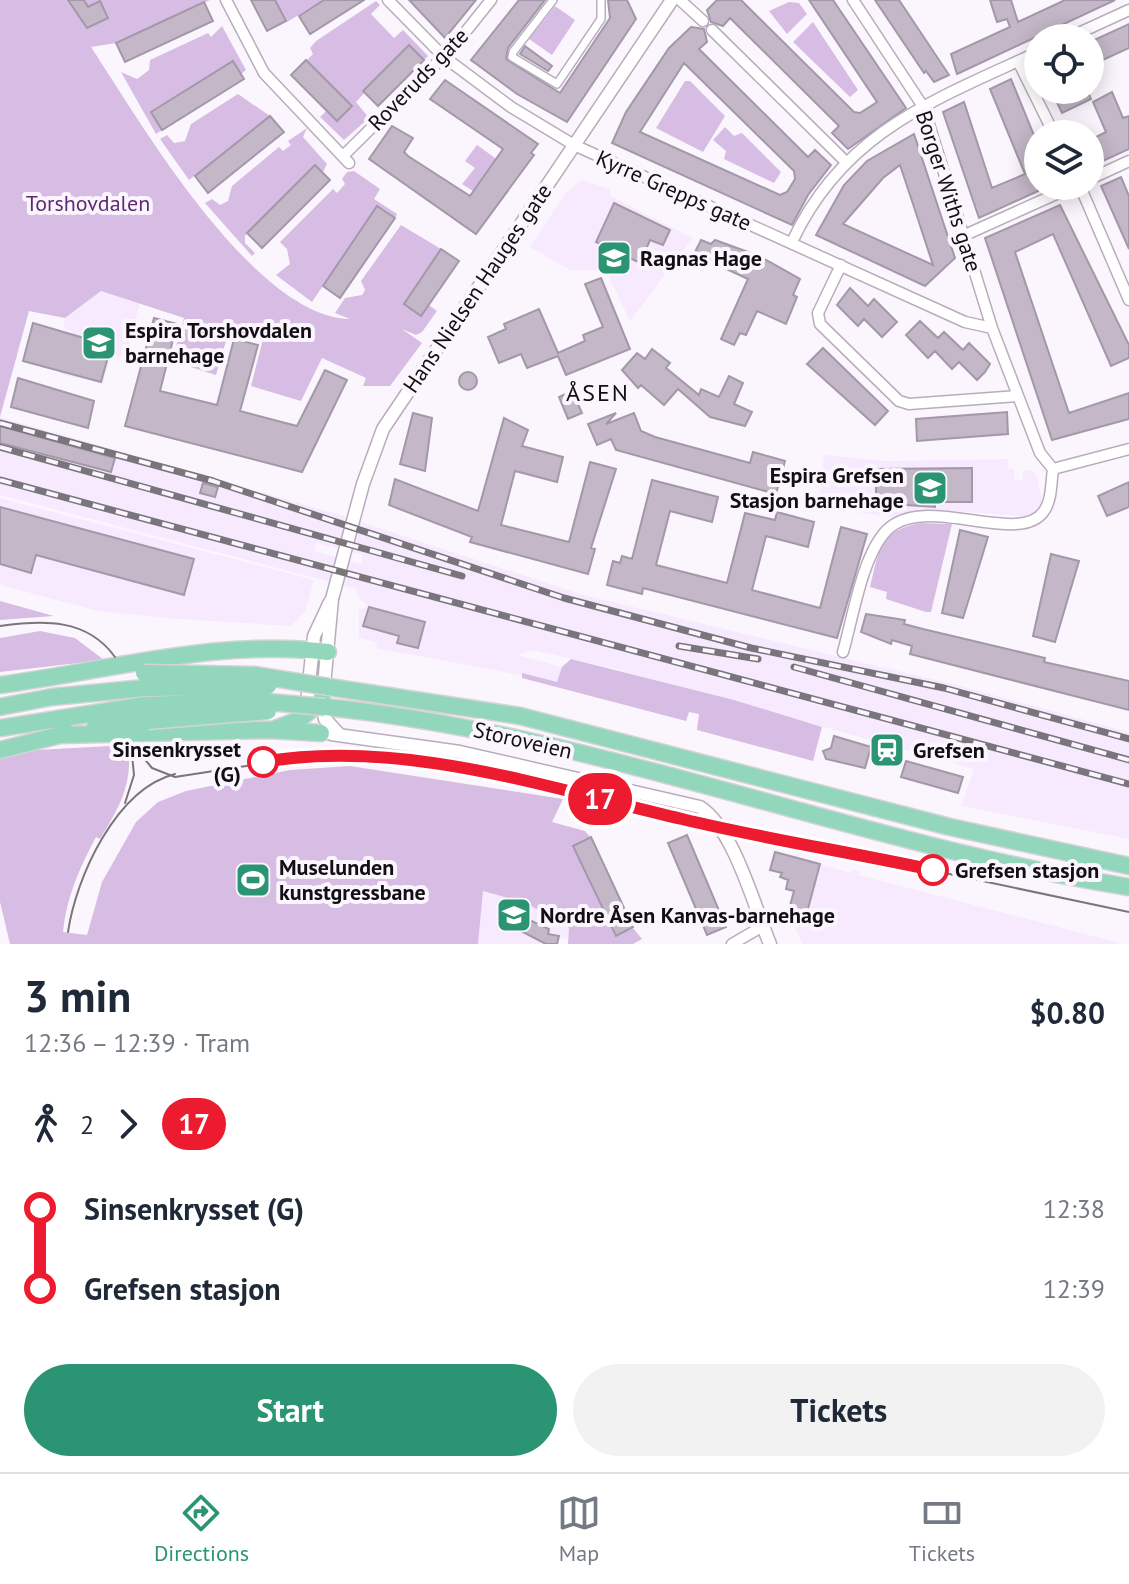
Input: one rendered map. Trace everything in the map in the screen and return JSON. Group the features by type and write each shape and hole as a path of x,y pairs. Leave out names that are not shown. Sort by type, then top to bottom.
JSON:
{"highway":[{"path":"0,685 176,655 320,651"},
{"path":"77,674 146,697"},
{"path":"0,750 60,735 146,697 254,675 325,698"},
{"name":"Storoveien","path":"0,707 52,697 256,701 325,698 520,716 950,827 1129,866"},
{"name":"Storoveien","path":"0,728 146,697"},
{"path":"269,730 306,714 325,698"},
{"name":"Storoveien","path":"325,698 515,737 893,835 1129,889"},
{"path":"60,735 269,730 321,733"}],"street":[{"name":"Roveruds gate","path":"226,0 264,73 346,160 444,57 491,0"},
{"name":"Kyrre Grepps gate","path":"388,0 444,57 511,107 574,145 965,322 992,328"},
{"path":"553,0 512,57 552,84 561,80 592,35 601,19 601,0"},
{"name":"Hans Nielsen Hauges gate","path":"306,714 332,599 363,484 383,429 672,0"},
{"path":"680,0 703,21"},
{"name":"Borger Withs gate","path":"853,0 924,108 992,328 1040,453 1053,469"},
{"path":"1098,24 1129,10"},
{"path":"712,30 845,161"},
{"path":"792,242 823,186 845,161 887,127 1024,58"},
{"path":"1018,61 1047,120"},
{"path":"1104,173 1129,161"},
{"path":"965,235 1043,200"},
{"path":"1086,200 1129,300"},
{"path":"841,265 818,313 820,324 899,401 909,404 1018,396"},
{"path":"843,652 870,556 888,528 901,521 940,515 1022,525 1035,520 1047,507 1053,469 1129,449"},
{"name":"Hans Nielsen Hauges gate","path":"320,651 325,698"},
{"path":"325,698 325,719 339,734"},
{"path":"306,714 311,725 321,733 555,771 700,807 712,815 725,835 770,944"},
{"path":"732,944 763,926"}],"shaded area":[{"name":"Ragnas Hage","path":"582,180 610,189 611,196 693,238 630,321 608,275 600,270 570,270 530,247 566,192"},
{"name":"Espira Torshovdalen barnehage","path":"101,291 140,303 126,358 111,355 103,384 60,374 72,331 63,328 65,318"},
{"path":"0,417 334,513 580,594 968,688 1129,732 1129,839 961,806 974,769 612,668 533,650 518,655 562,667 558,682 376,648 377,642 359,638 359,609 368,607 357,595 357,589 0,495","holes":["316,543 362,555 361,564 315,551","369,608 425,624 418,648 397,643 398,637 364,628"]},
{"name":"Espira Grefsen Stasjon barnehage","path":"824,455 886,461 1008,459 1008,469 1014,469 1015,480 1023,480 1023,471 1031,470 1037,476 1042,502 1036,513 1026,516 951,511 889,517 818,506"},
{"path":"0,498 314,580 305,612 291,626 163,618 98,611 0,585"},
{"path":"820,864 851,873 853,869 860,871 859,875 1124,944 802,944 793,922 806,916"},
{"name":"Nordre Åsen Kanvas-barnehage","path":"483,891 526,902 570,928 567,939 558,937 556,944 478,944"}],"green space":[{"name":"Torshovdalen","path":"0,0 210,0 116,43 91,47 202,210 239,252 276,286 313,310 350,319 335,313 345,298 362,295 365,290 361,281 401,225 441,249 404,304 421,315 429,305 437,311 422,332 416,335 402,329 422,343 390,386 363,386 366,378 322,358 301,401 251,386 263,339 229,331 216,375 172,361 184,318 101,291 65,318 29,311 0,417"},
{"path":"275,0 323,0 287,22"},
{"path":"376,1 380,5 371,14 394,38 403,30 428,56 424,60 408,45 356,102 369,118 344,140 320,117 326,111 337,121 352,106 307,60 313,54 310,48 316,41"},
{"path":"789,2 799,3 807,14 787,34 769,11"},
{"path":"555,6 575,20 552,55 529,39"},
{"path":"813,22 858,90 850,97 793,42"},
{"path":"222,26 246,70 241,74 233,61 151,112 162,130 156,134 121,72 137,79 149,70 150,60 208,33 211,37"},
{"path":"685,81 690,81 725,116 703,152 656,128"},
{"path":"238,94 270,116 189,180 160,139 167,135 174,143 185,141 191,124"},
{"path":"725,127 734,136 742,133 781,172 774,183 724,159 726,151 713,140"},
{"path":"307,128 303,137 327,164 323,172 315,165 245,236 245,243 255,253 252,256 205,203 212,199 220,205 228,201 232,186 279,147 283,151 291,145 288,141"},
{"path":"477,145 498,160 487,178 483,177 476,193 462,184 475,168 465,161"},
{"path":"354,171 380,189 374,199 397,214 395,218 377,206 312,302 276,275 290,264 287,249 280,242 333,189 337,193 345,184 342,179 347,172"},
{"path":"921,523 952,524 931,612 886,599 887,592 870,587 883,544 897,531"},
{"path":"0,601 54,616 0,620"},
{"path":"40,631 75,638 104,660 0,672 0,638"},
{"path":"571,659 734,700 822,727 813,761 697,730 699,714 689,712 686,721 522,678 522,673 557,682 562,667"},
{"path":"128,745 127,783 114,816 100,839 96,837 79,871 67,907 63,932 87,935 102,882 136,822 158,802 186,791 290,770 350,766 563,799 552,822 585,831 591,838 574,847 615,936 633,928 642,939 633,944 568,944 569,928 526,903 483,891 478,944 10,944 0,902 0,759 37,750"}],"building":[{"path":"68,0 84,0 88,7 100,1 108,18 87,28"},
{"path":"251,0 275,0 286,21 267,31"},
{"path":"324,0 364,0 310,34 299,16"},
{"path":"409,0 476,0 445,38"},
{"path":"519,0 545,0 508,48 506,59 560,93 610,18 608,0 627,0 636,19 567,122 517,94 471,60"},
{"path":"717,0 741,0 854,112 860,113 877,102 809,0 833,0 906,108 848,149 832,133 839,126 730,18 723,26 711,22 707,10"},
{"path":"875,0 899,0 949,75 934,82 926,71 924,73"},
{"path":"990,0 1011,0 1018,22 1065,0 1115,0 1064,24 1024,24 1024,43 957,74 951,54 1010,27 1007,19 997,22"},
{"path":"204,2 213,21 125,62 116,43"},
{"path":"1129,24 1129,48 1104,60 1104,36"},
{"path":"691,27 704,29 707,42 699,49 808,157 815,150 831,165 808,195 792,225 612,143 626,112 669,48","holes":["684,63 794,171 795,179 787,192 780,195 640,132"]},
{"path":"409,45 424,60 378,106 363,91"},
{"path":"525,46 552,66 548,71 520,54"},
{"path":"306,60 352,106 337,121 291,75"},
{"path":"233,61 244,79 162,130 151,112"},
{"path":"1011,79 1028,120 1024,120 1024,172 990,89"},
{"path":"445,80 538,144 531,153 534,155 476,234 369,159 392,126 413,138 404,152 408,156 470,196 503,149 430,99"},
{"path":"1112,92 1123,118 1129,116 1129,149 1104,161 1104,120 1101,120 1094,104 1104,104 1104,96"},
{"path":"964,102 992,188 1024,174 1024,197 979,218 943,112"},
{"path":"1058,104 1081,104 1062,113"},
{"path":"270,116 284,132 208,193 195,176"},
{"path":"914,134 955,258 925,286 816,235 844,185 867,161","holes":["900,165 933,265 843,224 883,178"]},
{"path":"315,165 330,180 262,248 247,233"},
{"path":"1121,177 1129,196 1129,249 1104,193 1104,185"},
{"path":"614,203 670,230 663,245 650,240 640,263 596,242"},
{"path":"1060,205 1129,345 1129,358 1111,366 1053,234 1015,252 1069,413 1129,393 1129,419 1052,440 985,238"},
{"path":"377,206 395,218 340,298 323,286"},
{"path":"701,240 711,244 715,240 759,256 800,279 793,295 797,297 786,324 757,311 746,335 740,333 734,345 721,339 748,279 694,254"},
{"path":"441,249 459,261 421,316 404,304"},
{"path":"601,278 630,349 566,375 558,356 527,368 521,354 499,363 488,337 506,329 504,324 539,309 558,353 585,341 583,335 603,327 585,284"},
{"path":"850,288 868,306 874,299 897,322 882,337 864,319 858,326 837,305"},
{"path":"154,318 177,324 160,391 217,405 234,339 258,345 240,411 297,426 325,370 347,380 302,472 125,426"},
{"path":"920,321 938,338 944,332 963,350 969,343 990,364 985,372 977,380 959,362 952,369 935,351 928,358 906,335"},
{"path":"33,323 111,346 101,382 23,361"},
{"path":"823,348 888,411 875,425 807,364"},
{"path":"652,349 670,363 666,368 699,395 701,389 719,397 729,376 743,383 734,404 752,412 745,426 710,417 678,389 664,405 641,385 638,388 622,370 637,353 645,359"},
{"path":"464,372 472,372 477,381 475,388 464,390 459,385 459,377"},
{"path":"18,378 94,401 88,428 11,407"},
{"path":"572,391 582,413 568,419 559,397"},
{"path":"1007,412 1008,434 917,441 916,419"},
{"path":"413,413 432,418 425,471 400,464"},
{"path":"616,413 606,424 634,413 641,431 655,437 750,463 753,452 785,461 776,494 616,450 611,439 597,445 588,424"},
{"path":"504,418 528,430 522,446 563,457 557,482 515,471 501,525 569,542 590,462 616,469 591,548 595,549 588,574 470,542 472,537 389,505 395,479 478,511"},
{"path":"0,426 115,458 111,472 0,443"},
{"path":"972,468 972,502 935,502 935,507 876,503 876,469"},
{"path":"652,480 718,497 712,522 670,511 656,565 727,583 745,513 775,520 777,512 814,522 808,547 766,536 752,590 820,608 841,527 867,534 837,638 643,588 642,594 607,585 613,561 620,563 622,556 632,559"},
{"path":"1129,482 1129,507 1107,516 1098,496"},
{"path":"203,483 218,487 215,497 200,493"},
{"path":"0,507 194,559 184,595 36,555 31,573 0,564"},
{"path":"960,530 988,537 963,618 942,613"},
{"path":"1051,554 1079,561 1055,642 1033,636"},
{"path":"369,607 425,622 418,648 397,643 399,636 363,626"},
{"path":"866,614 905,620 904,624 1045,658 1044,662 1129,681 1129,710 910,654 912,646 892,640 891,644 861,632"},
{"name":"Grefsen","path":"834,736 871,747 865,768 826,759 823,751 831,748"},
{"path":"906,761 963,777 958,793 901,777"},
{"path":"687,835 726,927 707,935 668,843"},
{"path":"591,837 633,927 616,936 573,846"},
{"path":"775,852 820,864 806,916 792,922 788,913 794,891 786,889 788,880 780,877 782,873 770,870"},
{"path":"523,917 549,929 548,934 559,936 557,944 546,944 517,929"}],"tram line":[{"path":"0,626 48,623 78,628 104,644 115,657"},
{"path":"125,803 134,775 131,745"},
{"path":"133,745 152,768 175,777 317,755 371,756 448,768 1129,912"},
{"name":"17","path":"263,762 334,755 409,761 476,772 700,823 933,870"},
{"path":"68,932 80,886 102,838 135,797 154,783 175,774"}],"railway":[{"path":"0,423 213,481 564,598 751,648 944,688 1129,739"},
{"path":"0,447 462,576"},
{"path":"0,480 1129,784"},
{"path":"679,646 758,659"},
{"path":"794,667 1129,760"}],"place":[{"name":"Ragnas Hage","path":"614,258"},
{"name":"Espira Torshovdalen barnehage","path":"99,343"},
{"name":"Espira Grefsen Stasjon barnehage","path":"930,488"},
{"name":"Grefsen","path":"887,750"},
{"name":"Sinsenkrysset (G)","path":"263,762"},
{"name":"Grefsen stasjon","path":"933,870"},
{"name":"Muselunden kunstgressbane","path":"253,880"},
{"name":"Nordre Åsen Kanvas-barnehage","path":"514,915"}],"district":[{"name":"ÅSEN","path":"598,392"}]}
